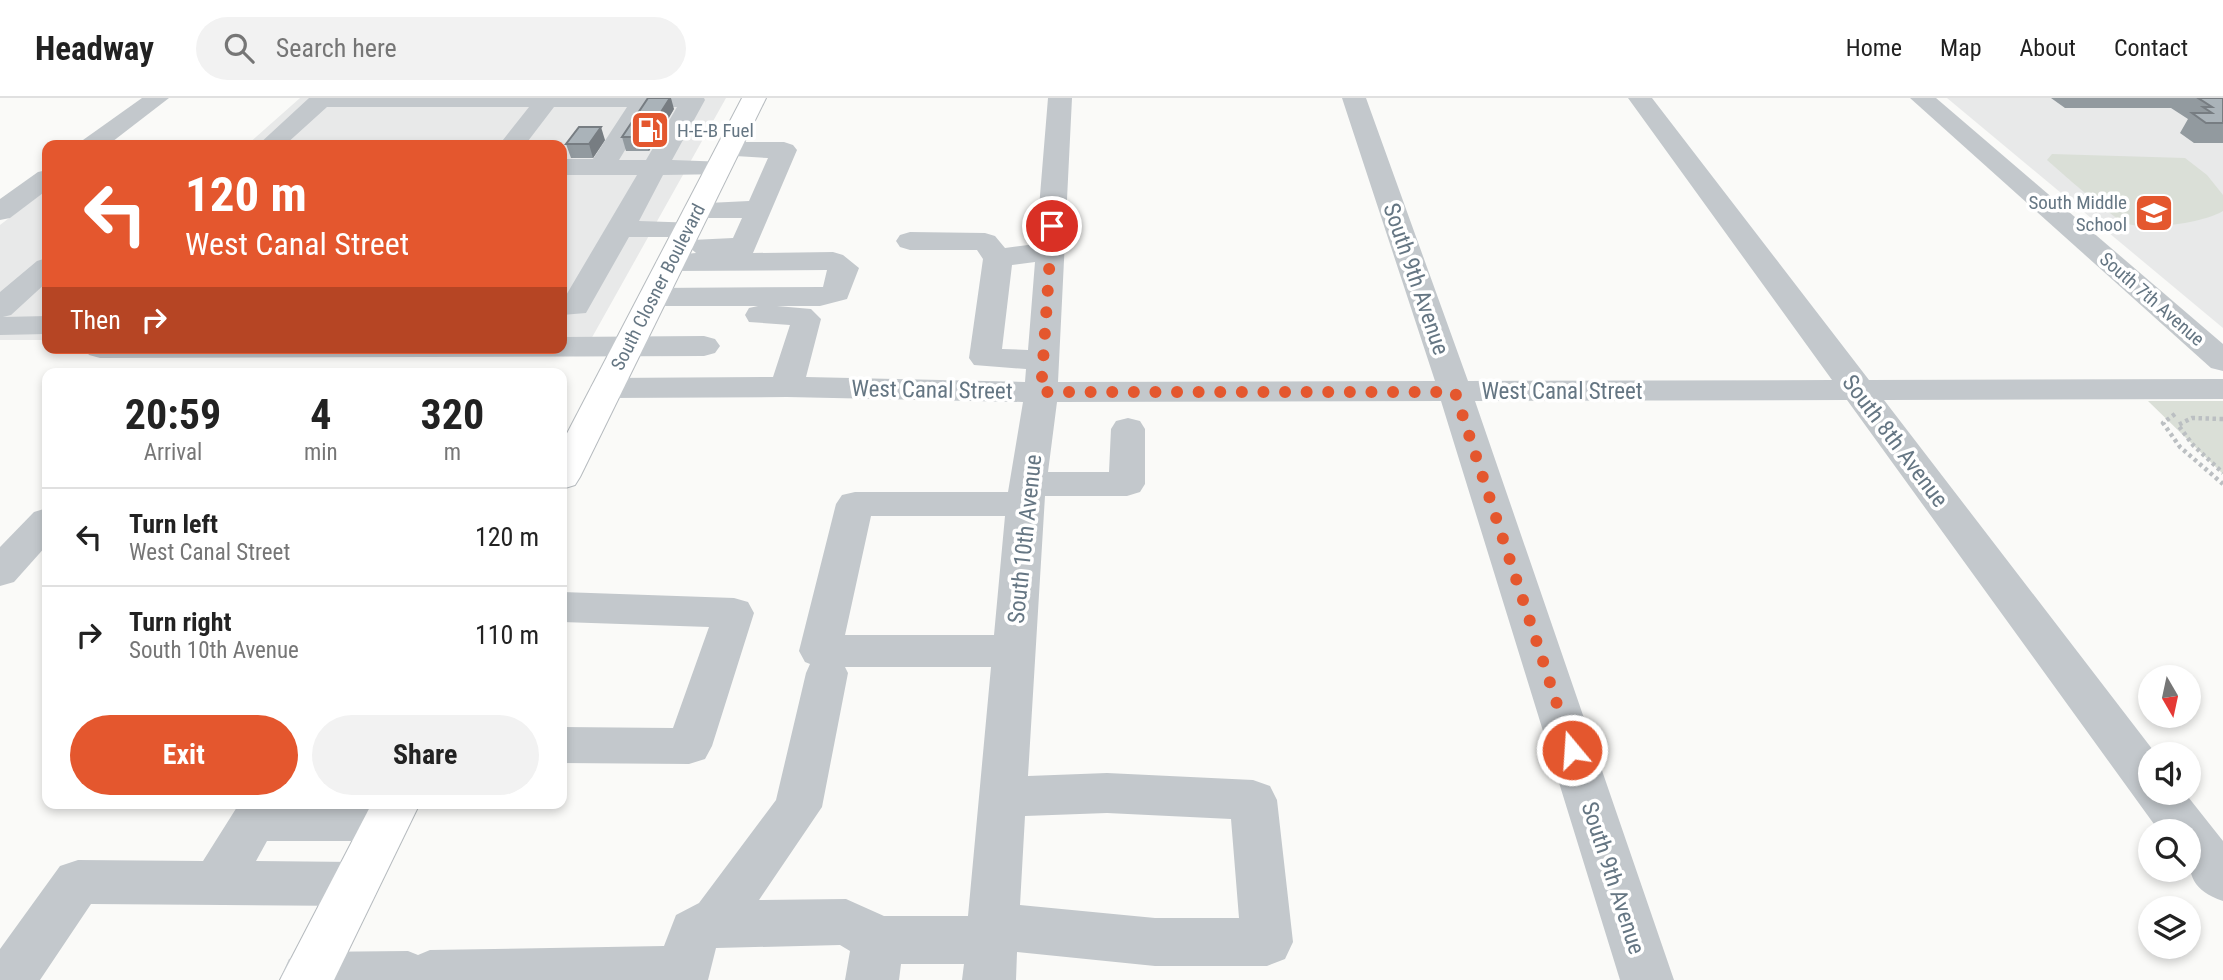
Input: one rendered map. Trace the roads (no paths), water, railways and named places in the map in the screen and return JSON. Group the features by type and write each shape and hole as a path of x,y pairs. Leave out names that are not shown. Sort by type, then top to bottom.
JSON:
{"main road":[{"name":"South Closner Boulevard","path":"571,442 607,388 754,98"},
{"path":"308,978 392,812"}],"street":[{"path":"99,140 157,98"},
{"name":"South 10th Avenue","path":"992,948 1027,494 1042,376 1060,98"},
{"name":"South 9th Avenue","path":"1354,98 1455,392 1647,980"},
{"name":"South 8th Avenue","path":"1640,98 2138,766"},
{"name":"South 7th Avenue","path":"1922,98 2223,361"},
{"path":"276,140 322,99 549,99 626,134 698,208 743,247 784,150 698,208"},
{"path":"516,140 549,99"},
{"path":"567,306 575,306 620,229 626,134"},
{"path":"0,212 42,182"},
{"path":"620,229 698,208 763,200"},
{"path":"649,305 821,297 836,293 844,268 833,261 698,208"},
{"path":"910,241 985,242 998,258 985,358 1042,376"},
{"path":"998,258 1050,251"},
{"path":"0,307 42,271"},
{"path":"649,305 719,314 800,316 806,323 790,379"},
{"path":"567,349 627,349 711,368 719,314"},
{"path":"192,368 204,354"},
{"path":"372,368 383,354"},
{"name":"West Canal Street","path":"607,388 711,368 790,379 1042,376 1455,392 2223,389"},
{"path":"1014,651 820,651 855,504 1027,494 1127,484 1128,429"},
{"path":"0,572 42,527"},
{"path":"567,607 734,614 689,746 567,745"},
{"path":"308,978 683,976 694,932 716,919 798,807 827,673"},
{"path":"706,925 846,922 875,960 992,948 1154,942 1267,942 1252,800 1107,793 1003,797"},
{"path":"216,883 254,821 392,812"},
{"path":"2201,850 2223,879"},
{"path":"9,980 78,882 355,884"}],"place":[{"name":"H-E-B Fuel","path":"650,130"},
{"name":"South Middle School","path":"2154,213"}]}
